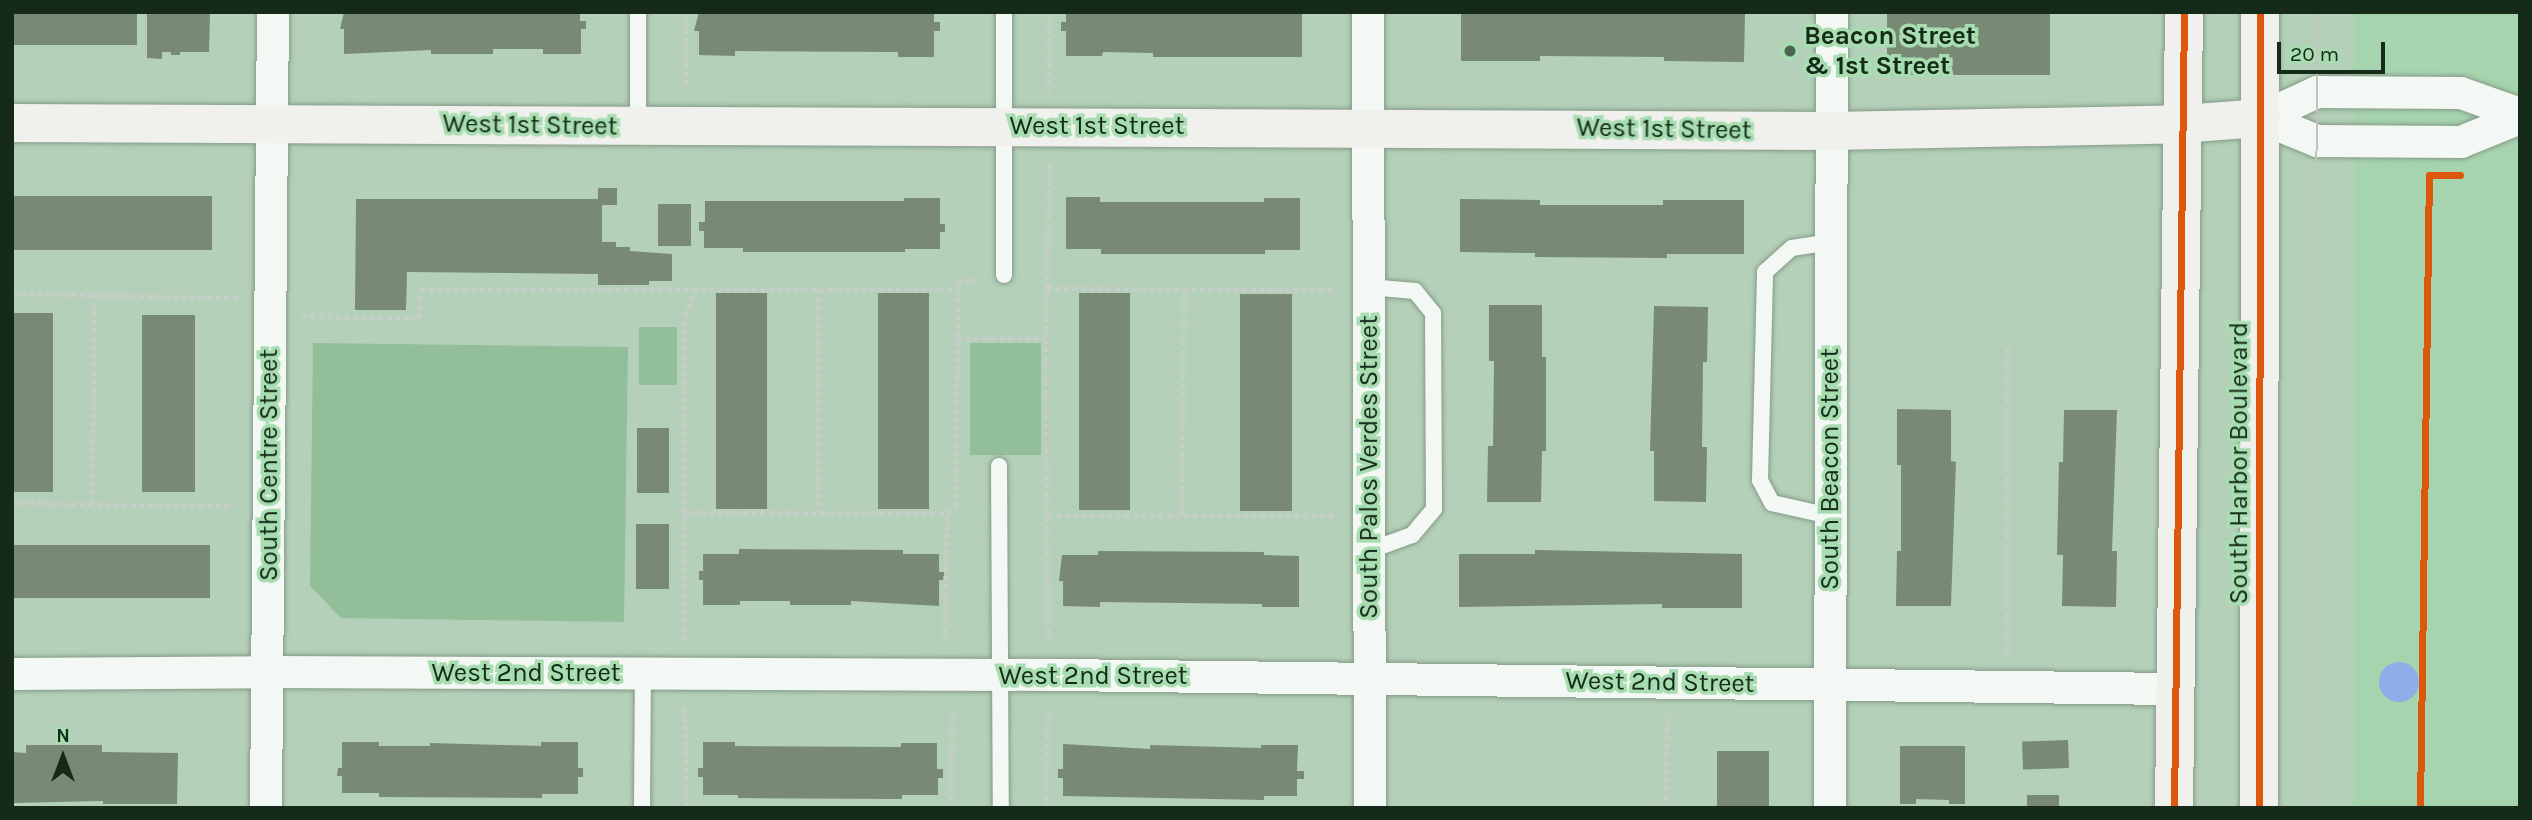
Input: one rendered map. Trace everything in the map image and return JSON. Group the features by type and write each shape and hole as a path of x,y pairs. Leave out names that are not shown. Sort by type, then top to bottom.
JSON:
{"street":[{"name":"South Centre Street","path":"266,808 273,12"},
{"name":"South Palos Verdes Street","path":"1368,12 1370,808"},
{"name":"South Beacon Street","path":"1830,808 1832,12"},
{"path":"2174,808 2184,12"},
{"name":"South Harbor Boulevard","path":"2259,808 2260,12"},
{"path":"2261,118 2317,92 2461,93 2520,116"},
{"path":"2261,118 2318,141 2461,142 2520,116"},
{"name":"West 1st Street","path":"12,123 638,127 1002,125 1832,131 2182,124 2261,118"},
{"name":"West 2nd Street","path":"12,674 268,672 1369,677 2174,689"}],"lane":[{"path":"638,12 638,127"},
{"path":"1004,12 1004,275"},
{"path":"1830,242 1791,248 1765,272 1760,480 1772,503 1830,516"},
{"path":"1369,288 1415,291 1433,313 1434,509 1412,535 1371,550"},
{"path":"999,466 1001,808"},
{"path":"642,808 643,673"}],"path":[{"path":"687,12 687,126"},
{"path":"1046,808 1049,675 1046,339 1049,12"},
{"path":"684,512 947,513 955,507 958,281 1004,275"},
{"path":"1047,288 1369,288"},
{"path":"819,289 819,513"},
{"path":"12,294 94,295 419,317 420,290 957,289"},
{"path":"687,808 684,674 684,316 696,290"},
{"path":"1182,516 1184,290"},
{"path":"92,503 94,295"},
{"path":"957,339 1046,339"},
{"path":"2008,348 2008,687"},
{"path":"12,503 269,506"},
{"path":"947,513 951,808"},
{"path":"1048,515 1371,516"},
{"path":"1666,808 1668,682"}],"shaded area":[{"path":"2354,12 2520,12 2520,808 2354,808"},
{"path":"639,327 677,327 677,385 639,385"},
{"path":"313,343 628,347 624,622 341,618 310,586"},
{"path":"970,343 1041,343 1041,455 970,455"}],"water":[{"path":"2399,662 2407,663 2413,668 2418,674 2418,690 2413,696 2407,701 2399,702 2391,701 2385,696 2380,690 2379,682 2380,674 2385,668 2391,663"}],"building":[{"path":"12,12 137,12 137,45 12,45"},
{"path":"147,12 210,14 209,52 180,52 180,55 171,55 171,52 162,52 162,59 147,58"},
{"path":"344,12 580,12 580,21 586,21 586,29 581,29 581,54 543,54 543,49 493,49 493,54 431,54 431,50 344,54 344,29 340,29"},
{"path":"699,12 934,12 934,22 940,22 940,31 934,31 934,57 898,57 898,52 735,51 735,56 699,55 699,31 694,31"},
{"path":"1066,12 1302,12 1302,57 1153,57 1153,53 1103,52 1102,56 1066,56 1066,31 1061,31 1061,22 1066,22"},
{"path":"1461,12 1745,12 1744,62 1664,61 1664,57 1540,56 1540,61 1461,61"},
{"path":"1887,12 2050,12 2050,75 1887,75"},
{"path":"598,188 617,188 617,205 602,205 602,242 616,242 616,247 630,247 630,251 672,254 672,281 649,281 649,285 598,285 598,274 407,272 406,310 355,310 356,199 598,199"},
{"path":"12,196 212,196 212,250 12,250"},
{"path":"1066,197 1100,197 1100,202 1264,202 1264,198 1300,198 1300,250 1265,250 1265,254 1101,254 1101,249 1066,249"},
{"path":"904,198 940,198 940,224 945,224 945,232 940,232 940,249 905,249 905,252 743,252 743,248 704,248 704,231 699,231 699,222 705,222 705,201 904,201"},
{"path":"1460,199 1540,200 1540,205 1663,205 1663,200 1744,200 1744,254 1667,254 1667,258 1535,257 1535,253 1460,252"},
{"path":"658,204 691,204 691,246 658,246"},
{"path":"716,293 767,293 767,509 716,509"},
{"path":"878,293 929,293 929,509 878,509"},
{"path":"1079,293 1130,293 1130,510 1079,510"},
{"path":"1240,294 1292,294 1292,511 1240,511"},
{"path":"1489,305 1542,305 1542,357 1546,357 1546,451 1542,451 1541,502 1487,502 1488,446 1493,446 1494,361 1489,361"},
{"path":"1654,306 1708,307 1707,362 1703,362 1702,447 1707,447 1706,502 1654,501 1654,451 1650,451"},
{"path":"12,313 53,313 53,492 12,492"},
{"path":"142,315 195,315 195,492 142,492"},
{"path":"1897,409 1951,410 1951,461 1956,462 1951,606 1896,606 1897,551 1901,551 1901,465 1897,465"},
{"path":"2064,410 2117,410 2112,551 2117,551 2116,607 2062,606 2063,555 2057,555 2059,462 2063,462"},
{"path":"637,428 669,428 669,493 637,493"},
{"path":"636,524 669,524 669,589 636,589"},
{"path":"12,545 210,545 210,598 12,598"},
{"path":"739,549 903,550 903,554 939,554 939,572 944,572 944,580 939,580 939,606 851,601 851,605 790,605 790,601 740,601 740,605 703,605 703,580 699,580 699,571 703,571 703,554 739,554"},
{"path":"1535,550 1742,554 1742,608 1662,608 1662,604 1459,607 1459,554 1535,554"},
{"path":"1098,551 1264,552 1264,555 1299,556 1299,607 1100,602 1100,607 1063,606 1063,581 1059,581 1062,555 1098,555"},
{"path":"2068,740 2069,768 2023,770 2022,742"},
{"path":"342,742 379,742 379,746 430,746 430,743 541,746 541,742 578,742 578,768 583,768 583,777 578,777 578,794 542,794 542,798 379,797 379,793 342,793 342,776 337,776 338,768 342,768"},
{"path":"703,742 735,742 735,746 901,747 901,743 937,743 937,769 943,769 943,778 938,778 938,795 902,795 902,799 738,798 738,795 703,795 703,777 698,777 698,768 703,768"},
{"path":"1063,744 1150,749 1150,745 1261,748 1261,745 1298,745 1297,771 1304,771 1304,779 1297,779 1297,796 1264,796 1264,800 1063,796 1063,778 1058,778 1058,769 1063,769"},
{"path":"26,745 102,745 102,752 178,753 177,804 103,804 103,801 12,803 12,752 26,753"},
{"path":"1900,746 1965,746 1965,804 1949,804 1949,800 1916,799 1916,804 1900,804"},
{"path":"1717,751 1769,751 1769,808 1717,808"},
{"path":"2027,795 2059,795 2059,808 2027,808"}],"tram line":[{"path":"2314,808 2317,12"}],"cycle path":[{"path":"2174,808 2184,12"},
{"path":"2259,808 2260,12"},
{"path":"2420,808 2429,175 2460,175"}],"place":[{"name":"Beacon Street & 1st Street","path":"1790,51"}]}
